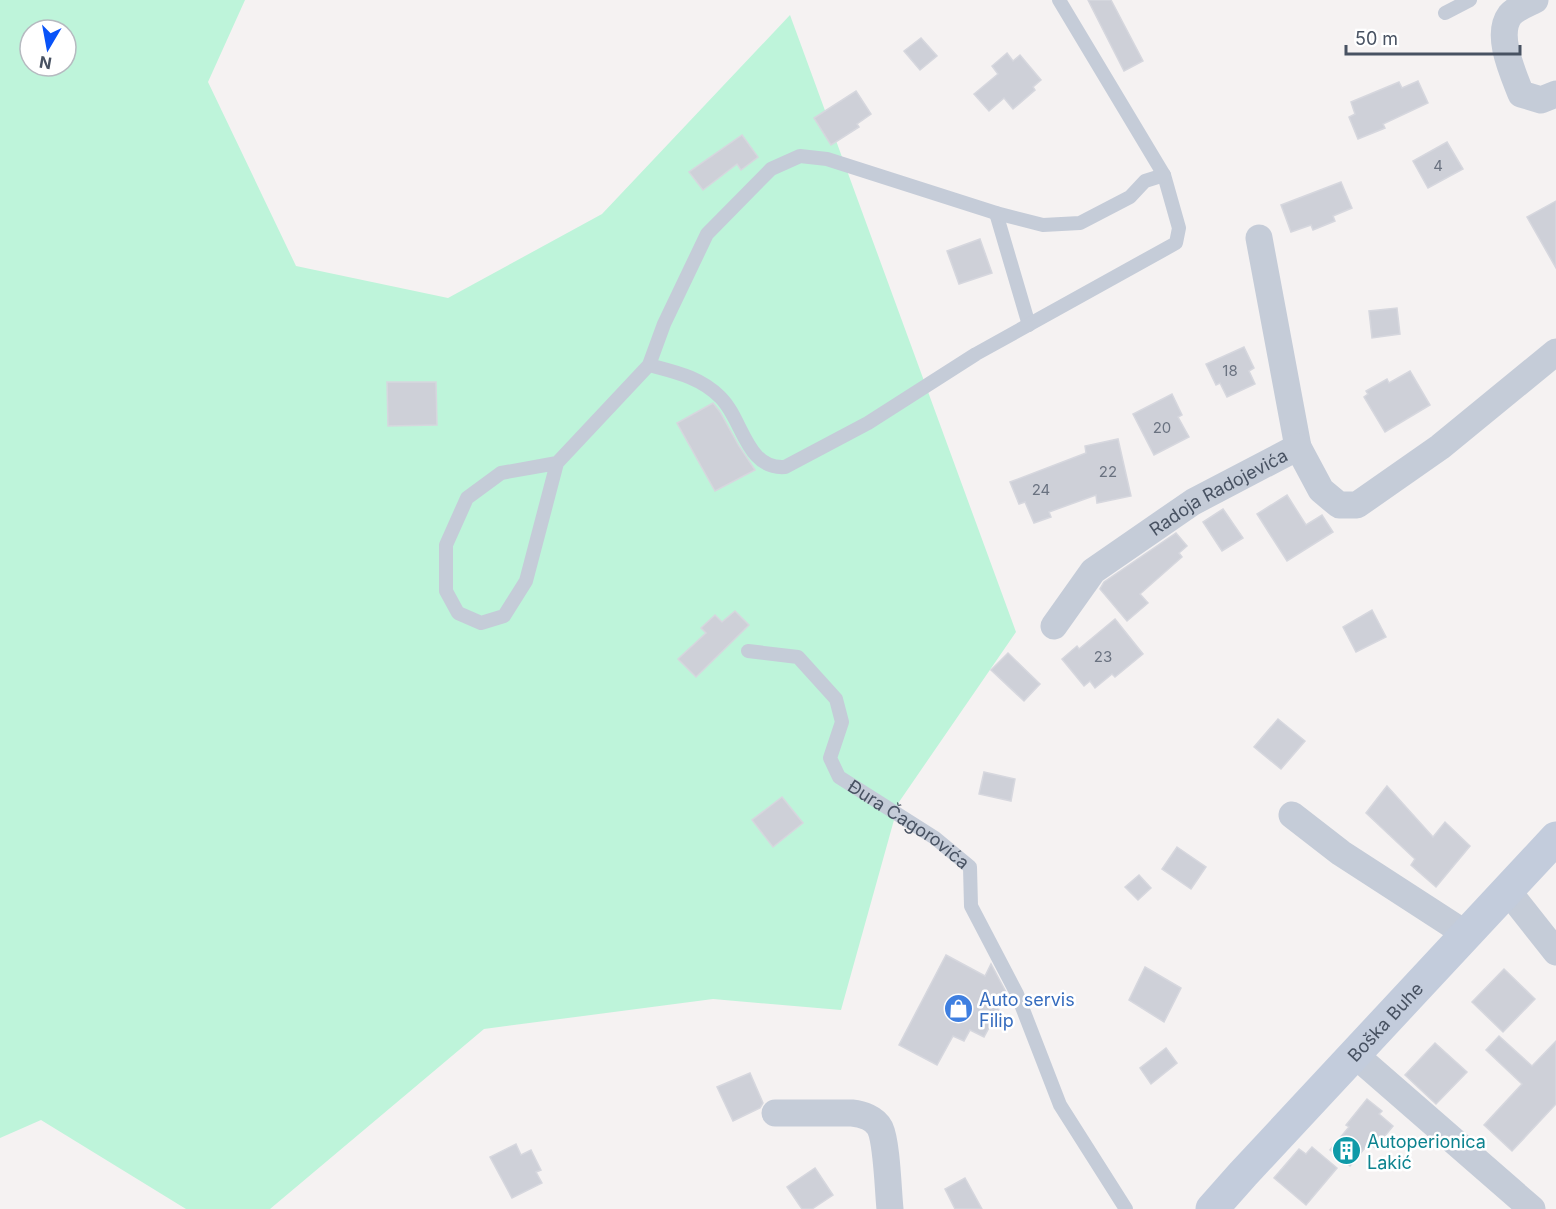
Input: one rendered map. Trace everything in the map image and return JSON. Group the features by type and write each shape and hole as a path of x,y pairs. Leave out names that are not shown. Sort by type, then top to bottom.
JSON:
{"street":[{"path":"1535,0 1514,11 1505,26 1504,33 1510,66 1521,94 1541,100 1556,94"},
{"path":"1259,237 1298,447"},
{"name":"Radoja Radojevića","path":"1054,626 1093,571 1192,502 1298,447 1321,489 1339,505 1357,505 1440,447 1556,352"},
{"path":"1292,815 1341,854 1466,934"},
{"name":"Boška Buhe","path":"1215,1208 1243,1174 1556,838"},
{"path":"1507,890 1556,952"},
{"path":"1354,1054 1532,1209"},
{"path":"775,1113 852,1113 874,1121 880,1127 883,1139 890,1209"}],"lane":[{"path":"649,365 693,377 722,398 760,461 773,468 785,467 868,423 976,354 1176,243 1179,228 1164,175 1150,156 1059,0"},
{"path":"1445,13 1470,0"},
{"path":"557,463 501,473 467,498 446,545 446,591 458,613 481,623 504,616 526,581 557,463 649,365 664,324 706,234 771,169 800,156 827,159 996,213 1043,225 1080,223 1130,197 1145,181 1164,175"},
{"path":"996,213 1029,325"},
{"name":"Đura Čagorovića","path":"748,651 798,657 836,699 842,722 830,758 839,777 935,838 970,867 971,906 1017,994 1060,1105 1126,1209"}],"green space":[{"path":"0,0 245,0 208,82 296,266 448,298 602,214 790,15 1016,632 899,802 841,1010 713,999 484,1029 270,1209 186,1209 41,1120 0,1138"}],"building":[{"path":"1088,0 1111,0 1143,61 1124,71"},
{"path":"921,38 937,56 920,70 904,51"},
{"path":"1007,53 1013,61 1020,55 1041,80 1033,87 1035,90 1013,109 1004,98 989,111 974,94 998,74 992,66"},
{"path":"1418,81 1428,103 1383,124 1385,128 1358,139 1349,117 1355,114 1351,102 1399,82 1402,88"},
{"path":"856,91 871,114 857,124 859,127 831,145 814,118"},
{"path":"742,135 758,157 741,170 737,164 703,190 689,172"},
{"path":"1447,142 1463,169 1428,188 1413,161"},
{"path":"1341,182 1352,208 1333,216 1335,221 1313,230 1311,225 1291,232 1281,205"},
{"path":"1556,201 1556,268 1527,217"},
{"path":"980,239 992,273 959,284 947,251"},
{"path":"1397,308 1400,334 1372,338 1369,311"},
{"path":"1244,347 1254,368 1249,371 1255,384 1227,397 1220,383 1216,385 1206,364"},
{"path":"1410,371 1430,405 1385,432 1364,397 1368,394 1366,391 1387,379 1389,383"},
{"path":"387,382 436,382 437,425 388,426"},
{"path":"1172,394 1182,415 1178,417 1189,437 1154,455 1133,414"},
{"path":"713,403 755,470 715,491 677,423"},
{"path":"1118,439 1131,496 1097,503 1096,495 1049,512 1051,517 1034,523 1025,502 1019,504 1010,482 1086,453 1085,446"},
{"path":"1287,495 1306,525 1322,515 1333,532 1287,561 1257,514"},
{"path":"1223,509 1243,538 1222,551 1203,522"},
{"path":"1176,533 1187,546 1179,553 1182,557 1140,594 1148,603 1127,621 1100,589 1104,582"},
{"path":"1372,610 1386,637 1356,652 1343,627"},
{"path":"735,611 749,625 696,677 678,659 706,633 701,628 715,615 722,622"},
{"path":"1115,619 1143,654 1115,677 1112,674 1095,688 1090,681 1084,686 1062,659 1077,646 1079,649"},
{"path":"1008,653 1040,684 1024,701 991,670"},
{"path":"1278,719 1305,741 1281,769 1254,747"},
{"path":"984,772 1015,779 1011,801 979,794"},
{"path":"1387,786 1433,837 1445,822 1470,846 1436,887 1411,865 1415,859 1366,813"},
{"path":"782,797 803,823 773,847 752,820"},
{"path":"1177,847 1206,867 1191,889 1162,869"},
{"path":"1139,875 1151,888 1138,900 1125,887"},
{"name":"Auto servis Filip","path":"946,955 985,976 991,964 1007,994 984,1037 970,1030 964,1041 953,1036 937,1065 899,1045"},
{"path":"1145,967 1181,988 1164,1022 1129,1000"},
{"path":"1504,969 1535,999 1503,1032 1472,1002"},
{"path":"1499,1036 1532,1066 1556,1041 1556,1104 1512,1151 1484,1125 1522,1084 1486,1050"},
{"path":"1435,1043 1467,1072 1436,1104 1405,1075"},
{"path":"1166,1048 1177,1063 1151,1084 1140,1068"},
{"path":"750,1073 763,1103 760,1108 733,1121 717,1087"},
{"path":"1367,1099 1382,1111 1379,1114 1393,1126 1375,1148 1369,1143 1350,1166 1330,1150 1349,1127 1346,1125"},
{"path":"516,1144 521,1155 531,1150 541,1170 536,1172 542,1183 512,1198 490,1157"},
{"path":"1312,1147 1337,1168 1306,1205 1274,1178 1299,1149 1306,1154"},
{"path":"815,1168 833,1195 812,1209 802,1209 787,1187"},
{"path":"965,1178 982,1209 955,1209 945,1189"}],"place":[{"name":"Auto servis Filip","path":"958,1009"},
{"name":"Autoperionica Lakić","path":"1346,1151"}]}
